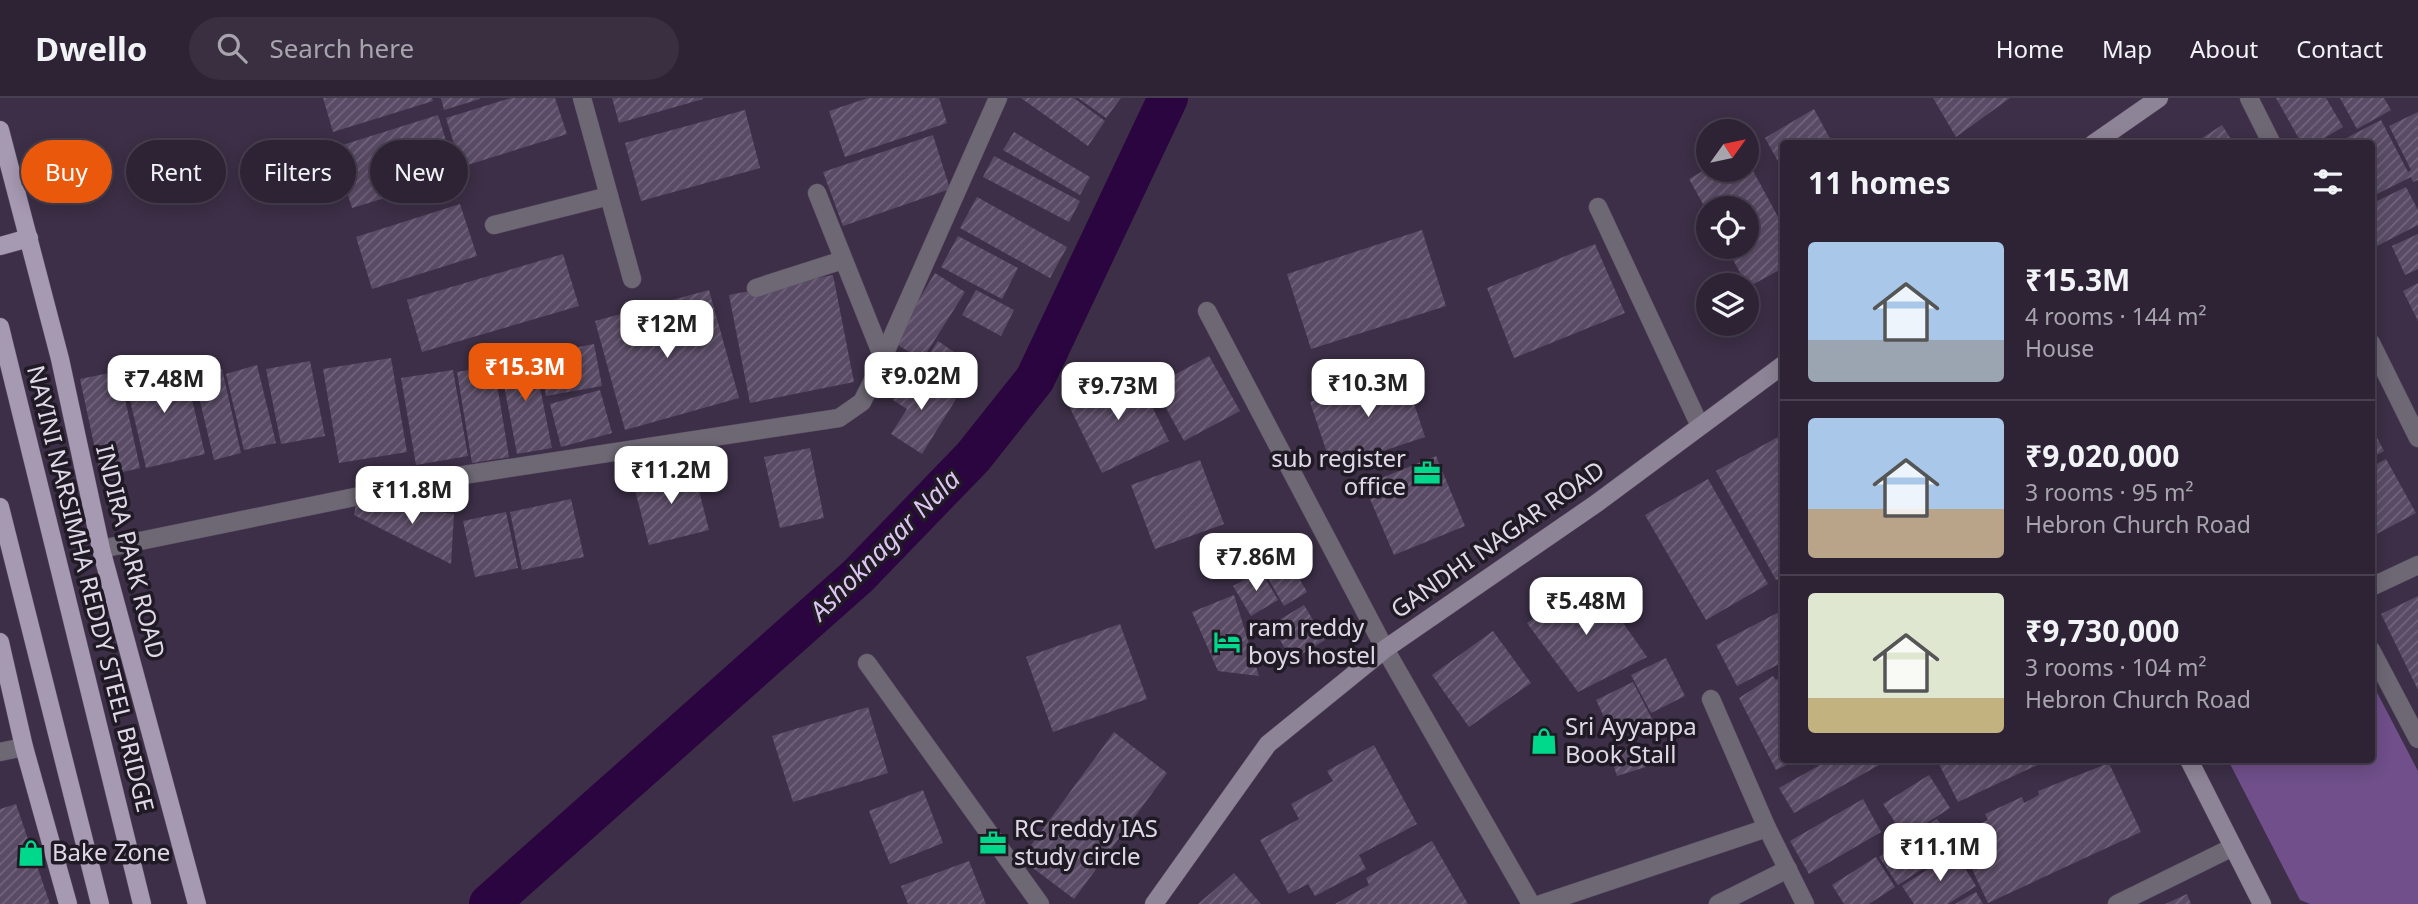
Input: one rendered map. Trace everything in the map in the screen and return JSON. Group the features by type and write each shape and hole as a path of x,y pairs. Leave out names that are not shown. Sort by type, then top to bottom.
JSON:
{"main road":[{"path":"2099,140 2159,98"},
{"name":"INDIRA PARK ROAD","path":"0,130 60,359 101,549 197,904"},
{"path":"0,246 29,238"},
{"name":"NAYINI NARSIMHA REDDY STEEL BRIDGE","path":"0,327 142,904"},
{"name":"GANDHI NAGAR ROAD","path":"1154,904 1268,744 1385,649 1597,503 1780,367"},
{"path":"0,507 100,904"},
{"path":"0,642 24,747 68,904"},
{"path":"2191,763 2262,904"}],"street":[{"path":"582,98 632,279"},
{"path":"101,549 457,476 839,418 862,402 998,98"},
{"path":"2249,98 2270,140"},
{"path":"817,194 883,358"},
{"path":"494,225 609,196"},
{"path":"1598,207 1700,426"},
{"path":"756,288 843,260"},
{"path":"1207,311 1385,649 1531,904"},
{"path":"2375,351 2418,438"},
{"path":"2375,585 2418,565"},
{"path":"2375,658 2418,739"},
{"path":"867,663 1040,904"},
{"path":"1711,699 1767,828 1805,904"},
{"path":"0,752 24,747"},
{"path":"1541,904 1767,828"},
{"path":"2117,904 2233,847"},
{"path":"1718,904 1788,869"}],"shaded area":[{"path":"2375,689 2418,771 2418,904 2310,904 2300,900 2230,763 2375,763"}],"building":[{"path":"323,98 432,98 433,101 333,132"},
{"path":"441,98 480,98 480,99 444,110"},
{"path":"511,98 555,98 567,134 468,165 468,140 453,140 446,118"},
{"path":"612,98 702,98 703,99 619,123"},
{"path":"868,98 939,98 947,123 845,157 829,111"},
{"path":"1021,98 1074,98 1105,121 1088,146"},
{"path":"1078,98 1121,98 1106,118"},
{"path":"1933,98 2010,98 1956,137"},
{"path":"2276,98 2326,98 2343,127 2321,140 2300,140"},
{"path":"2340,98 2384,98 2391,110 2357,129"},
{"path":"1814,109 1831,140 1780,140 1780,165 1765,138"},
{"path":"745,110 760,168 641,201 625,143"},
{"path":"2418,112 2418,180 2413,182 2411,177 2375,195 2375,140 2343,140 2381,120 2408,172 2411,170 2389,126"},
{"path":"438,115 446,140 370,140 370,203 352,208 350,203 356,203 356,141"},
{"path":"2222,125 2231,140 2199,140"},
{"path":"1014,132 1090,177 1080,195 1003,150"},
{"path":"933,135 950,189 843,226 823,172"},
{"path":"994,156 1080,201 1069,222 983,177"},
{"path":"1696,175 1696,182 1759,182 1780,220 1780,270 1759,281 1759,273 1740,273 1733,259 1759,259 1759,196 1698,196 1689,179"},
{"path":"2406,187 2418,210 2418,225 2375,247 2375,202"},
{"path":"977,197 1067,247 1050,278 960,228"},
{"path":"460,204 477,256 372,289 356,237"},
{"path":"1422,230 1446,306 1311,349 1287,274"},
{"path":"2418,234 2418,269 2405,275 2392,246"},
{"path":"958,236 1018,268 1002,299 941,267"},
{"path":"1595,244 1625,313 1514,358 1487,288"},
{"path":"563,254 579,306 422,352 407,300"},
{"path":"935,273 965,292 922,360 893,342"},
{"path":"833,275 854,382 750,403 729,295"},
{"path":"2418,283 2418,321 2403,291"},
{"path":"709,290 739,398 625,430 595,321"},
{"path":"976,290 1014,310 1001,336 962,315"},
{"path":"938,341 967,361 950,387 921,366"},
{"path":"594,344 602,386 546,396 538,355"},
{"path":"533,352 552,448 517,454 499,359"},
{"path":"1209,356 1240,411 1184,441 1154,386"},
{"path":"391,358 407,452 339,463 323,369"},
{"path":"310,361 325,436 281,444 266,369"},
{"path":"183,362 205,454 146,468 124,375"},
{"path":"257,365 276,443 244,450 226,374"},
{"path":"494,366 509,457 472,463 457,372"},
{"path":"222,369 241,453 214,460 194,376"},
{"path":"453,370 468,456 416,465 401,378"},
{"path":"1403,370 1425,437 1332,468 1310,402"},
{"path":"119,371 140,468 101,477 80,379"},
{"path":"911,371 956,399 922,454 891,434 907,409 893,400"},
{"path":"1135,372 1169,441 1102,473 1068,404"},
{"path":"600,390 612,433 561,447 550,404"},
{"path":"2375,434 2384,451 2375,456"},
{"path":"1778,437 1780,578 1776,580 1716,471"},
{"path":"810,448 824,518 780,528 764,457"},
{"path":"1436,456 1465,526 1394,555 1364,485"},
{"path":"2386,459 2416,513 2375,535 2375,465"},
{"path":"1200,460 1224,524 1155,549 1131,485"},
{"path":"693,467 709,530 649,545 633,482"},
{"path":"1708,479 1768,584 1706,620 1645,515"},
{"path":"357,499 454,514 451,564 354,515"},
{"path":"571,499 584,557 522,570 510,512"},
{"path":"506,512 518,568 475,577 463,521"},
{"path":"1282,548 1307,592 1284,606 1258,561"},
{"path":"1261,571 1278,600 1251,616 1233,586"},
{"path":"1591,577 1647,657 1578,692 1527,623"},
{"name":"ram reddy boys hostel","path":"1234,595 1259,676 1218,671 1192,612"},
{"path":"2418,596 2418,690 2381,614"},
{"path":"1304,605 1325,640 1292,660 1271,625"},
{"path":"1780,612 1780,664 1737,686 1716,645"},
{"path":"1120,624 1147,699 1053,732 1026,657"},
{"path":"1493,631 1531,683 1469,727 1432,675"},
{"path":"1666,658 1685,696 1651,713 1631,675"},
{"path":"1773,676 1776,680 1780,678 1780,763 1791,763 1776,770 1739,698"},
{"path":"1633,682 1652,719 1614,738 1596,700"},
{"path":"868,707 888,773 793,802 772,736"},
{"path":"1114,732 1167,773 1074,899 1021,859"},
{"path":"1374,745 1417,824 1359,855 1366,869 1315,896 1308,884 1289,894 1260,840 1299,819 1291,804 1333,781 1327,771"},
{"path":"1643,745 1649,766 1617,776 1610,755"},
{"path":"1824,763 1883,763 1794,813 1779,788"},
{"path":"1938,763 2042,763 1958,802"},
{"path":"2109,763 2141,832 1988,903 1956,835 1988,820 1985,814 2022,797 2024,803 2039,795 2038,791"},
{"path":"1929,775 1950,808 1905,837 1883,804"},
{"path":"923,790 943,843 890,864 869,811"},
{"path":"1863,799 1881,832 1809,874 1790,841"},
{"path":"16,804 50,904 0,904 0,809"},
{"path":"1937,819 1956,847 1898,885 1879,857"},
{"path":"1432,841 1468,904 1335,904 1369,885 1366,878"},
{"path":"1955,852 1976,886 1948,904 1914,904 1902,886"},
{"path":"1876,857 1895,887 1869,904 1844,904 1832,885"},
{"path":"969,861 986,904 908,904 901,886"},
{"path":"1234,873 1261,904 1198,904"},
{"path":"1976,892 1983,904 1955,904"},
{"path":"2187,894 2191,904 2165,904"}],"waterway":[{"name":"Ashoknagar Nala","path":"489,904 858,576 973,457 1035,379 1168,98"}],"place":[{"name":"sub register office","path":"1427,473"},
{"name":"ram reddy boys hostel","path":"1227,642"},
{"name":"Sri Ayyappa Book Stall","path":"1544,741"},
{"name":"RC reddy IAS study circle","path":"993,843"},
{"name":"Bake Zone","path":"31,853"}]}
